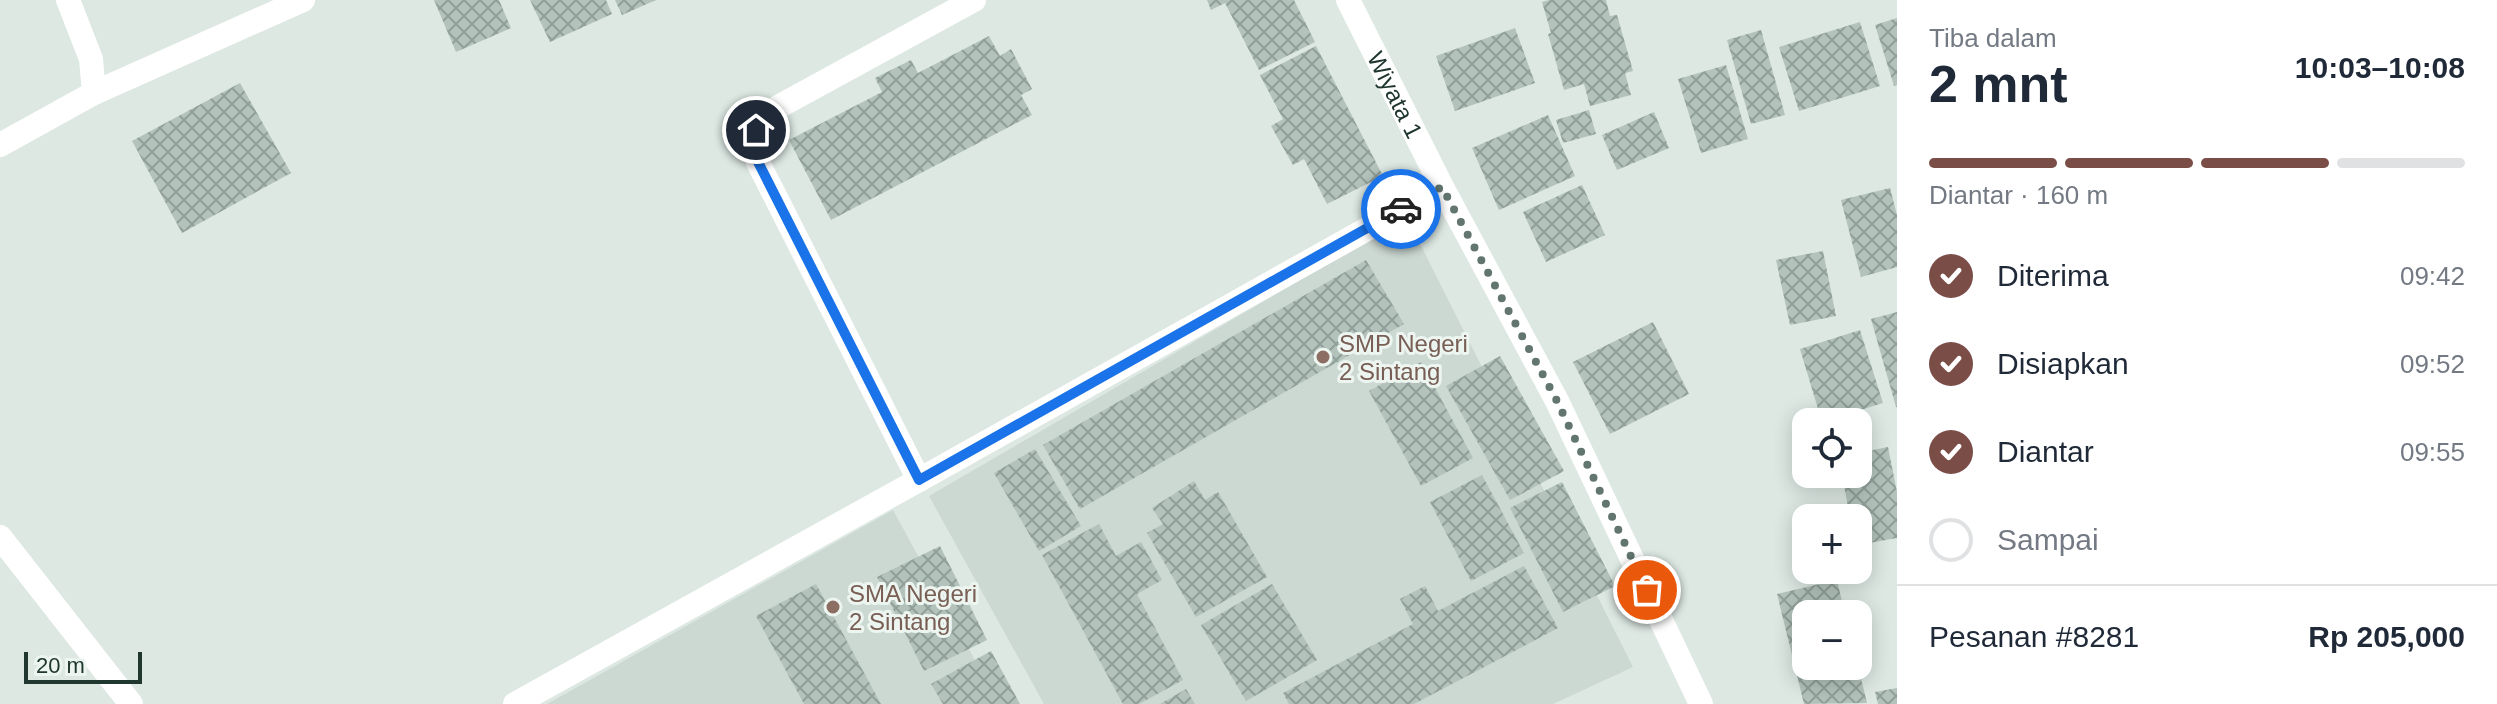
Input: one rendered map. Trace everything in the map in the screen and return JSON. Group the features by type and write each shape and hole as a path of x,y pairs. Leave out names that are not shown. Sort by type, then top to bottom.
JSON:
{"street":[{"path":"68,0 91,59 94,93"},
{"path":"0,145 94,93 303,0"},
{"path":"919,480 766,180 752,141 765,117 778,107 974,0"},
{"name":"Wiyata 1","path":"1348,0 1442,187 1557,401 1701,704"},
{"path":"515,704 1442,187"},
{"path":"0,537 131,704"}],"shaded area":[{"name":"SMP Negeri 2 Sintang","path":"1407,218 1633,667 1553,704 1044,704 929,496"},
{"name":"SMA Negeri 2 Sintang","path":"893,510 999,704 547,704"}],"building":[{"path":"434,0 499,0 511,28 456,52"},
{"path":"530,0 606,0 612,14 550,42"},
{"path":"615,0 656,0 622,15"},
{"path":"1207,0 1294,0 1315,42 1259,70 1225,3 1211,10"},
{"path":"1606,0 1610,16 1617,15 1633,71 1625,73 1631,95 1590,106 1584,84 1564,90 1542,2"},
{"path":"1897,18 1897,85 1894,86 1875,25"},
{"path":"1860,22 1880,86 1799,111 1779,47"},
{"path":"1515,28 1535,83 1455,111 1436,56"},
{"path":"1761,30 1785,115 1751,124 1727,40"},
{"path":"989,36 1000,56 1011,49 1032,89 1021,95 1032,115 831,220 789,140 882,92 875,78 911,60 918,73"},
{"path":"1316,46 1383,176 1327,204 1304,159 1293,165 1271,126 1283,119 1260,75"},
{"path":"1726,65 1748,139 1701,153 1678,79"},
{"path":"240,83 291,173 182,233 132,141"},
{"path":"1589,110 1596,134 1563,143 1556,120"},
{"path":"1654,112 1669,148 1617,170 1602,135"},
{"path":"1548,115 1575,176 1499,210 1472,148"},
{"path":"1582,185 1605,235 1546,262 1523,212"},
{"path":"1890,188 1897,215 1897,267 1861,277 1841,200"},
{"path":"1823,251 1836,316 1790,325 1776,260"},
{"path":"1366,260 1404,324 1080,509 1043,445"},
{"path":"1897,312 1897,407 1896,407 1871,319"},
{"path":"1653,322 1689,394 1610,434 1573,362"},
{"path":"1860,330 1883,403 1867,408 1818,408 1800,349"},
{"path":"1500,356 1564,471 1510,500 1446,386"},
{"path":"1421,362 1473,458 1421,486 1369,391"},
{"path":"1888,447 1897,492 1897,538 1872,542 1872,504 1847,504 1845,488 1872,488 1872,450"},
{"path":"1035,449 1081,526 1039,551 994,473"},
{"path":"1482,475 1524,553 1471,581 1430,502"},
{"path":"1194,481 1205,500 1218,492 1267,577 1196,617 1147,533 1163,524 1152,508"},
{"path":"1562,482 1615,586 1563,612 1510,508"},
{"path":"1099,524 1116,556 1141,542 1162,580 1137,594 1183,680 1139,704 1123,704 1042,555"},
{"path":"940,546 987,640 924,671 877,577"},
{"path":"1524,566 1558,628 1414,704 1289,704 1283,693 1413,624 1400,599 1425,586 1438,611"},
{"path":"816,584 881,704 804,704 756,616"},
{"path":"1272,584 1317,660 1246,701 1201,625"},
{"path":"1820,584 1838,584 1842,600 1792,600 1792,655 1777,594"},
{"path":"991,651 1020,704 943,704 931,684"},
{"path":"1798,680 1861,680 1867,703 1804,704"},
{"path":"1897,688 1897,704 1878,704 1875,692"},
{"path":"1186,689 1195,704 1160,704"}],"way so far":[{"path":"1401,209 1442,187 1557,401 1647,590"}],"place":[{"name":"SMP Negeri 2 Sintang","path":"1323,357"},
{"name":"SMA Negeri 2 Sintang","path":"833,607"}],"route":[{"path":"756,130 752,141 756,158 919,480 1401,209"}]}
